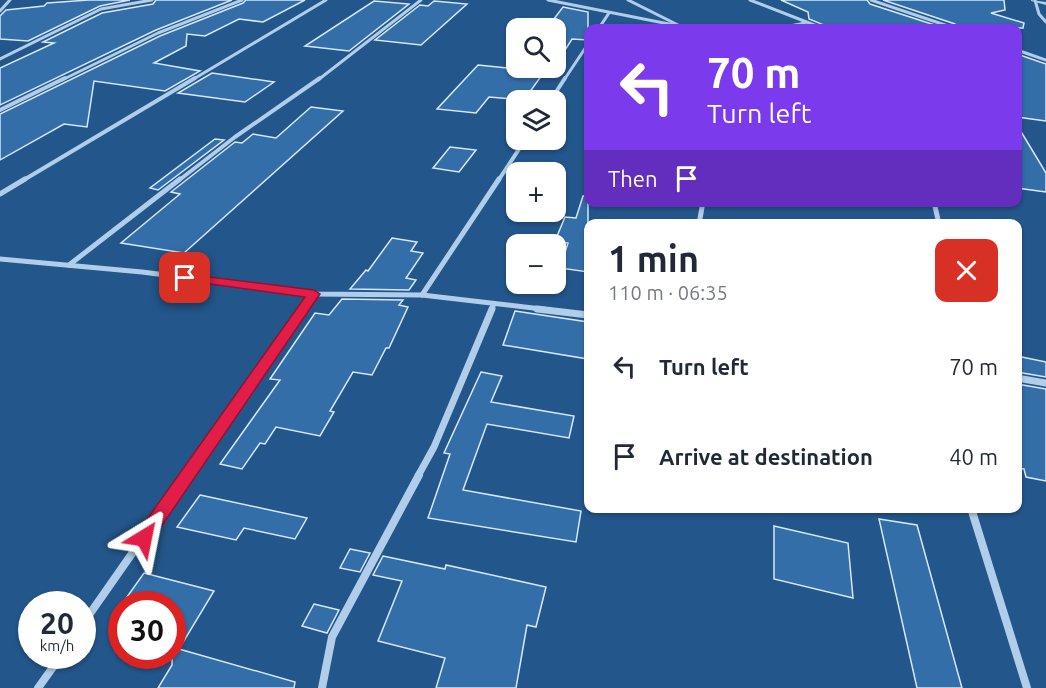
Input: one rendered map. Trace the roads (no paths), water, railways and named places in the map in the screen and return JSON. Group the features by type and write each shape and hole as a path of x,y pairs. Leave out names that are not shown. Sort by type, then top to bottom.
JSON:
{"street":[{"path":"0,11 10,0"},
{"path":"0,59 100,9 152,0"},
{"path":"0,110 158,33 242,0"},
{"path":"0,194 326,0"},
{"path":"69,265 235,137 319,79 421,0"},
{"path":"548,0 668,24"},
{"path":"628,0 678,24"},
{"path":"750,0 810,24"},
{"path":"871,0 942,24"},
{"path":"1034,0 1046,4"},
{"path":"1034,0 1039,14 1046,22"},
{"path":"601,24 609,13"},
{"path":"802,24 807,23"},
{"path":"558,90 584,50"},
{"path":"1022,52 1046,60"},
{"path":"422,295 518,150"},
{"path":"0,259 142,272 314,294 422,295 584,315"},
{"path":"96,605 314,294"},
{"path":"322,688 332,637 434,447 494,304"},
{"path":"1022,379 1046,383"},
{"path":"973,513 1027,688"},
{"path":"38,688 52,669"}]}
